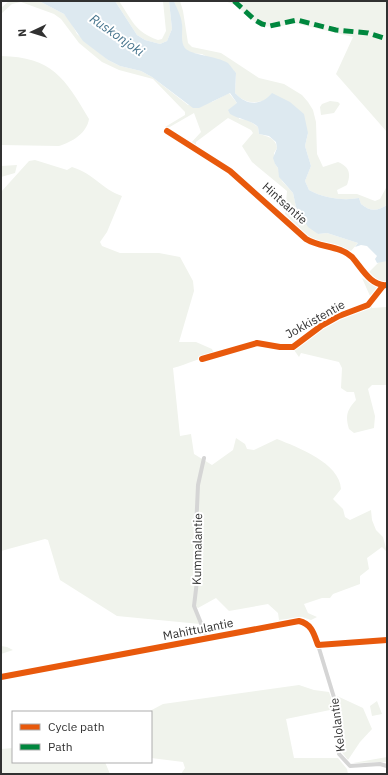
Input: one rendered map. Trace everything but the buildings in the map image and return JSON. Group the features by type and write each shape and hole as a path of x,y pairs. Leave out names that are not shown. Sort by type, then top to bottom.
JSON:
{"street":[{"name":"Hintsantie","path":"168,131 230,171 306,238 312,242 343,250 352,257 370,278 385,286"},
{"name":"Jokkistentie","path":"202,359 257,343 280,347 293,347 321,326 339,316 368,305 385,286"},
{"name":"Kummalantie","path":"204,458 198,485 196,530 197,581 194,606 207,638"},
{"name":"Mahittulantie","path":"1,677 299,621 306,622 311,627 318,645"},
{"path":"318,645 387,640"},
{"name":"Kelolantie","path":"318,645 336,704 339,754 350,766 380,764 387,766"}],"shaded area":[{"path":"9,1 39,1 64,14 71,22 77,34 108,60 120,66 141,71 152,77 188,105 212,102 229,93 237,103 239,119 248,120 258,127 259,134 268,137 275,142 277,148 274,153 275,164 278,168 282,181 293,193 296,207 318,234 327,233 358,243 351,251 312,239 303,233 285,214 287,191 252,162 242,146 253,133 251,130 228,118 196,142 196,147 190,144 201,132 194,113 168,128 165,127 185,115 185,112 153,79 119,70 102,62 79,43 61,19 54,14 21,2 12,4 1,14 1,8"},
{"path":"115,1 119,1 131,20 139,29 150,37 158,40 162,39 166,31 163,1 169,1 172,29 167,41 160,44 145,40 137,35"},
{"path":"174,1 180,1 188,43 192,47 221,53 259,78 284,84 302,95 308,102 313,110 316,122 317,154 323,167 338,162 345,166 349,174 347,185 337,190 338,194 357,194 375,201 380,199 387,186 387,205 374,210 361,204 359,198 333,198 320,195 309,190 305,181 311,166 305,146 308,133 266,100 249,102 238,96 235,93 236,73 202,54 190,53 186,50 182,44 182,25"},
{"path":"225,1 387,1 387,132 336,74 353,37 294,23 278,27 260,26 235,5"},
{"path":"1,56 33,60 55,72 72,92 89,119 88,124 82,133 69,142 59,146 1,145"},
{"path":"330,101 338,102 340,104 334,113 321,115 320,107 322,104"},
{"path":"35,160 67,170 72,167 80,170 109,190 122,196 107,232 100,242 102,246 120,253 159,253 180,257 193,281 194,291 179,342 196,342 212,349 214,354 173,368 180,436 191,434 194,454 212,465 233,450 236,438 245,444 247,449 254,450 277,439 306,451 326,464 333,471 339,480 341,489 333,499 343,509 345,517 350,520 371,510 372,520 376,530 383,537 387,552 382,547 367,558 369,569 360,576 360,584 333,594 330,598 322,598 304,604 308,613 317,617 311,620 302,617 279,620 278,613 268,604 229,611 216,598 198,608 195,606 200,624 117,616 60,580 48,540 45,539 1,551 1,192 29,161"},
{"path":"17,165 15,173 1,177 1,166"},
{"path":"380,261 387,261 387,282 377,280 369,272"},
{"path":"362,278 378,287 370,296"},
{"path":"372,305 372,308 387,307 387,385 372,385 368,389 375,416 374,428 354,433 349,429 347,417 349,410 356,400 354,392 347,392 341,388 342,368 339,362 301,353 299,357 294,350 333,321"},
{"path":"1,646 7,647 13,650 1,654"},
{"path":"299,685 314,690 329,692 335,709 286,719 294,758 338,758 347,769 348,774 181,774 185,768 183,762 152,758 152,711 150,711 163,704"},
{"path":"337,696 363,708 372,729 360,742 348,760 340,750 341,723"},
{"path":"377,701 382,714 372,716 370,706"},
{"path":"12,748 12,763 105,763 110,774 1,774 1,749"},
{"path":"387,757 387,762 353,763"}],"water":[{"name":"Ruskonjoki","path":"39,1 115,1 137,35 145,40 160,44 167,41 172,29 169,1 174,1 180,15 183,45 192,52 228,63 236,73 235,93 244,100 254,103 263,100 272,93 290,102 304,114 308,133 305,146 311,166 305,181 309,190 320,195 333,198 359,198 361,204 374,210 387,205 387,261 377,263 375,259 377,256 367,246 361,245 355,247 358,243 327,233 318,234 308,227 296,207 293,193 279,177 278,168 273,158 277,148 276,142 269,136 259,134 258,127 255,124 230,114 228,110 237,103 230,93 199,108 193,108 152,77 141,71 120,66 108,60 83,41 64,14"}],"marked path":[{"path":"234,1 255,20 270,26 297,20 336,30 368,33 387,39"}],"cycle path":[{"path":"167,131 230,171 306,239 311,242 335,248 347,253 371,280 381,285 387,285"},
{"path":"202,359 257,343 280,347 293,347 321,326 339,316 368,305 383,286"},
{"path":"1,677 299,621 310,627 314,633 318,645 387,640"}]}
